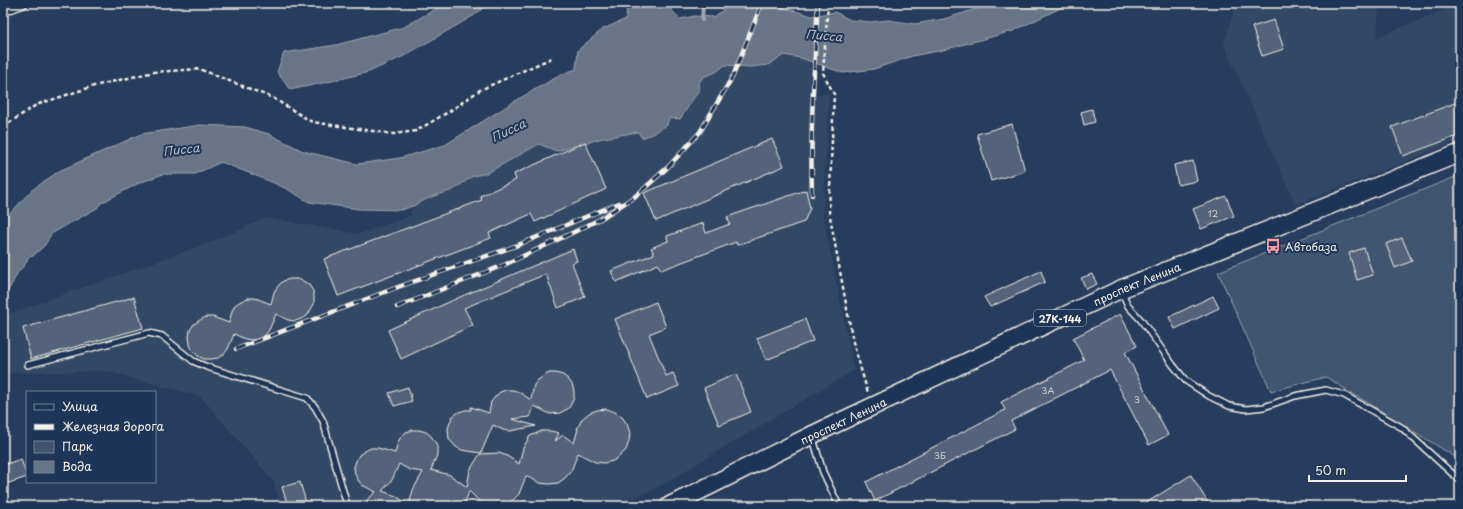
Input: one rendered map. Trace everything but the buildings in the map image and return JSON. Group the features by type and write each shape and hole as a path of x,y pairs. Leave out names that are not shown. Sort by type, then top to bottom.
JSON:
{"main road":[{"name":"проспект Ленина","path":"669,506 871,406 1120,289 1460,153"}],"street":[{"path":"3,10 22,3"}],"lane":[{"path":"1120,289 1128,306 1141,320 1186,381 1209,396 1229,406 1246,409 1264,407 1295,396 1326,390 1344,395 1401,427 1460,479"},
{"path":"28,365 148,333 162,336 193,361 207,367 307,398 315,407 323,421 347,504"},
{"path":"812,435 823,472 839,506"}],"path":[{"path":"828,3 823,73 834,94 828,211 853,342 871,406"},
{"path":"3,127 36,105 94,86 154,72 198,69 273,98 312,122 393,134 416,132 480,90 554,57"}],"shaded area":[{"path":"1236,3 1379,3 1377,37 1460,4 1460,140 1296,205 1224,45"},
{"path":"784,55 813,62 810,96 829,93 823,214 854,370 653,490 611,506 281,506 274,482 201,397 107,371 7,373 3,356 3,316 206,244 267,218 359,234 410,216 413,206 431,197 453,190 473,176 487,173 540,144 557,151 603,138 638,132 642,138 669,118 680,119 699,90 698,84 703,77 716,72 725,65 750,67 768,65"}],"green space":[{"path":"1460,175 1460,460 1326,377 1271,391 1218,272"}],"water":[{"path":"446,3 490,3 473,16 404,56 369,72 290,90 277,72 284,53 336,45 404,27"},
{"name":"Писса","path":"625,3 665,3 680,19 695,16 714,17 733,3 764,3 812,16 835,12 850,20 871,22 888,20 915,24 944,19 995,3 1071,3 1013,31 943,50 912,56 874,69 843,73 801,58 784,55 768,65 750,67 725,65 716,72 703,77 698,84 699,90 680,119 669,118 667,125 652,134 642,138 638,132 603,138 557,151 539,144 487,173 473,176 453,190 431,197 401,210 359,209 309,202 287,189 221,162 195,174 163,174 137,184 101,203 97,208 51,234 45,245 33,256 28,257 3,298 3,221 32,190 59,171 141,134 200,125 245,127 269,134 303,151 357,164 400,158 445,145 520,98 562,74 576,69 578,50 603,29 626,19 627,5"}],"waterway":[{"path":"702,20 703,3"}],"railway":[{"path":"397,307 504,265 600,219 637,195 668,167 700,132 733,76 762,3"},
{"path":"812,195 812,123 818,3"},
{"path":"236,349 398,287 518,245 619,203"}],"place":[{"name":"Автобаза","path":"1273,246"}]}
